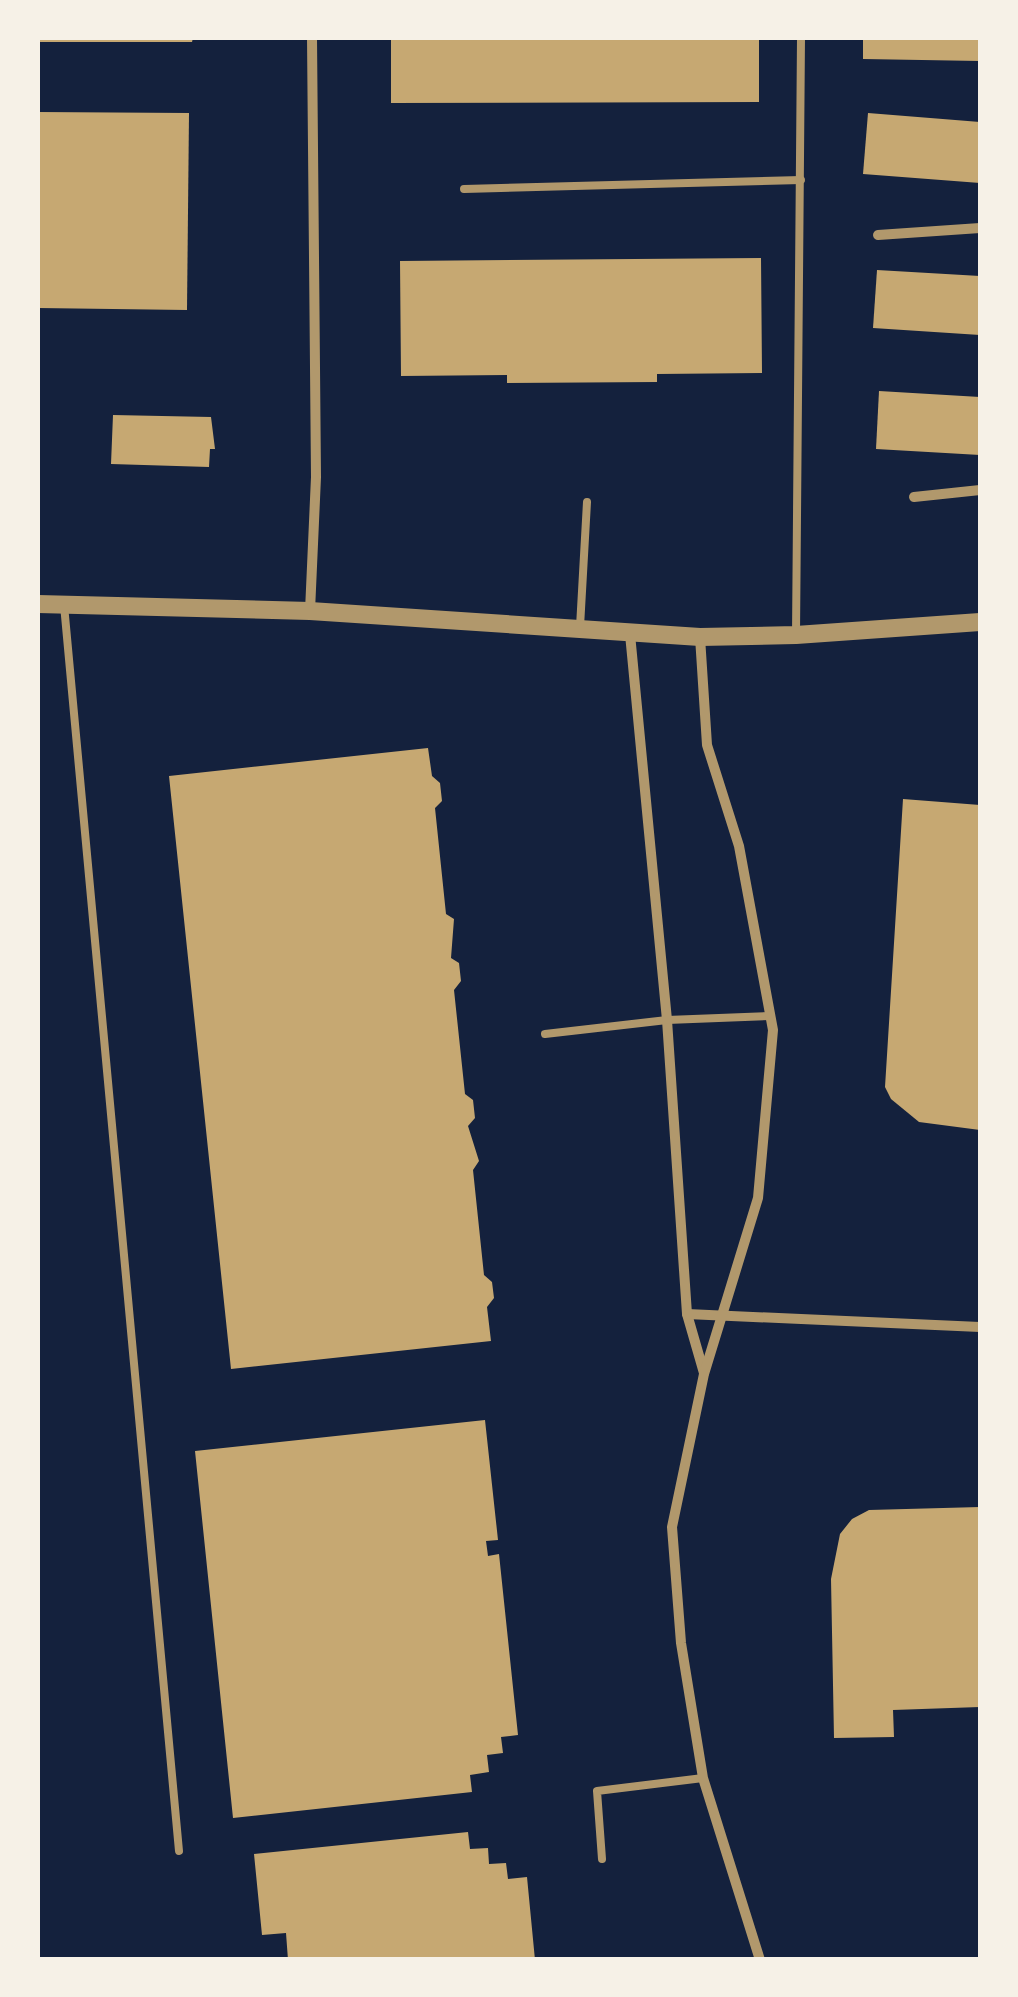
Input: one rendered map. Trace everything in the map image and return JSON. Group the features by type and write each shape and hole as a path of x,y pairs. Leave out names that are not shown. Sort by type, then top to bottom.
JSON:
{"street":[{"path":"310,612 316,477 312,38"},
{"path":"878,235 980,228"},
{"path":"914,496 980,490"},
{"path":"38,604 310,612 700,637 796,635 980,622"},
{"path":"630,634 667,1020 686,1314 704,1374"},
{"path":"700,637 706,745 739,846 774,1030 758,1198 704,1374 672,1526 681,1642 703,1778 760,1960"},
{"path":"686,1314 980,1327"}],"lane":[{"path":"796,635 801,38"},
{"path":"464,189 801,180"},
{"path":"580,631 588,502"},
{"path":"64,605 179,1851"},
{"path":"545,1034 667,1020 771,1016"},
{"path":"602,1859 597,1792 703,1778"}],"building":[{"path":"38,38 193,38 192,42 38,42"},
{"path":"391,38 759,38 759,102 391,103"},
{"path":"863,38 980,38 980,61 863,59"},
{"path":"38,112 189,113 187,310 38,308"},
{"path":"868,113 980,122 980,183 863,174"},
{"path":"761,258 762,373 657,374 657,382 507,383 507,375 401,376 400,261"},
{"path":"877,270 980,276 980,335 873,328"},
{"path":"879,391 980,397 980,455 876,449"},
{"path":"113,415 211,417 215,449 210,449 209,467 111,464"},
{"path":"428,748 432,776 440,783 442,801 435,808 446,914 454,919 451,958 459,963 461,981 454,990 465,1094 473,1100 475,1118 468,1126 479,1161 473,1170 484,1275 492,1282 494,1298 487,1307 491,1341 231,1369 169,776"},
{"path":"903,799 980,805 980,1130 919,1122 891,1099 885,1087"},
{"path":"485,1420 498,1540 486,1541 488,1556 499,1554 518,1735 501,1737 503,1753 487,1755 489,1772 470,1775 472,1792 233,1818 195,1451"},
{"path":"980,1507 980,1707 893,1710 894,1737 834,1738 831,1579 840,1534 852,1519 869,1510"},
{"path":"468,1832 470,1849 488,1848 489,1864 506,1863 508,1879 527,1877 535,1960 288,1960 286,1933 262,1935 254,1854"}]}
